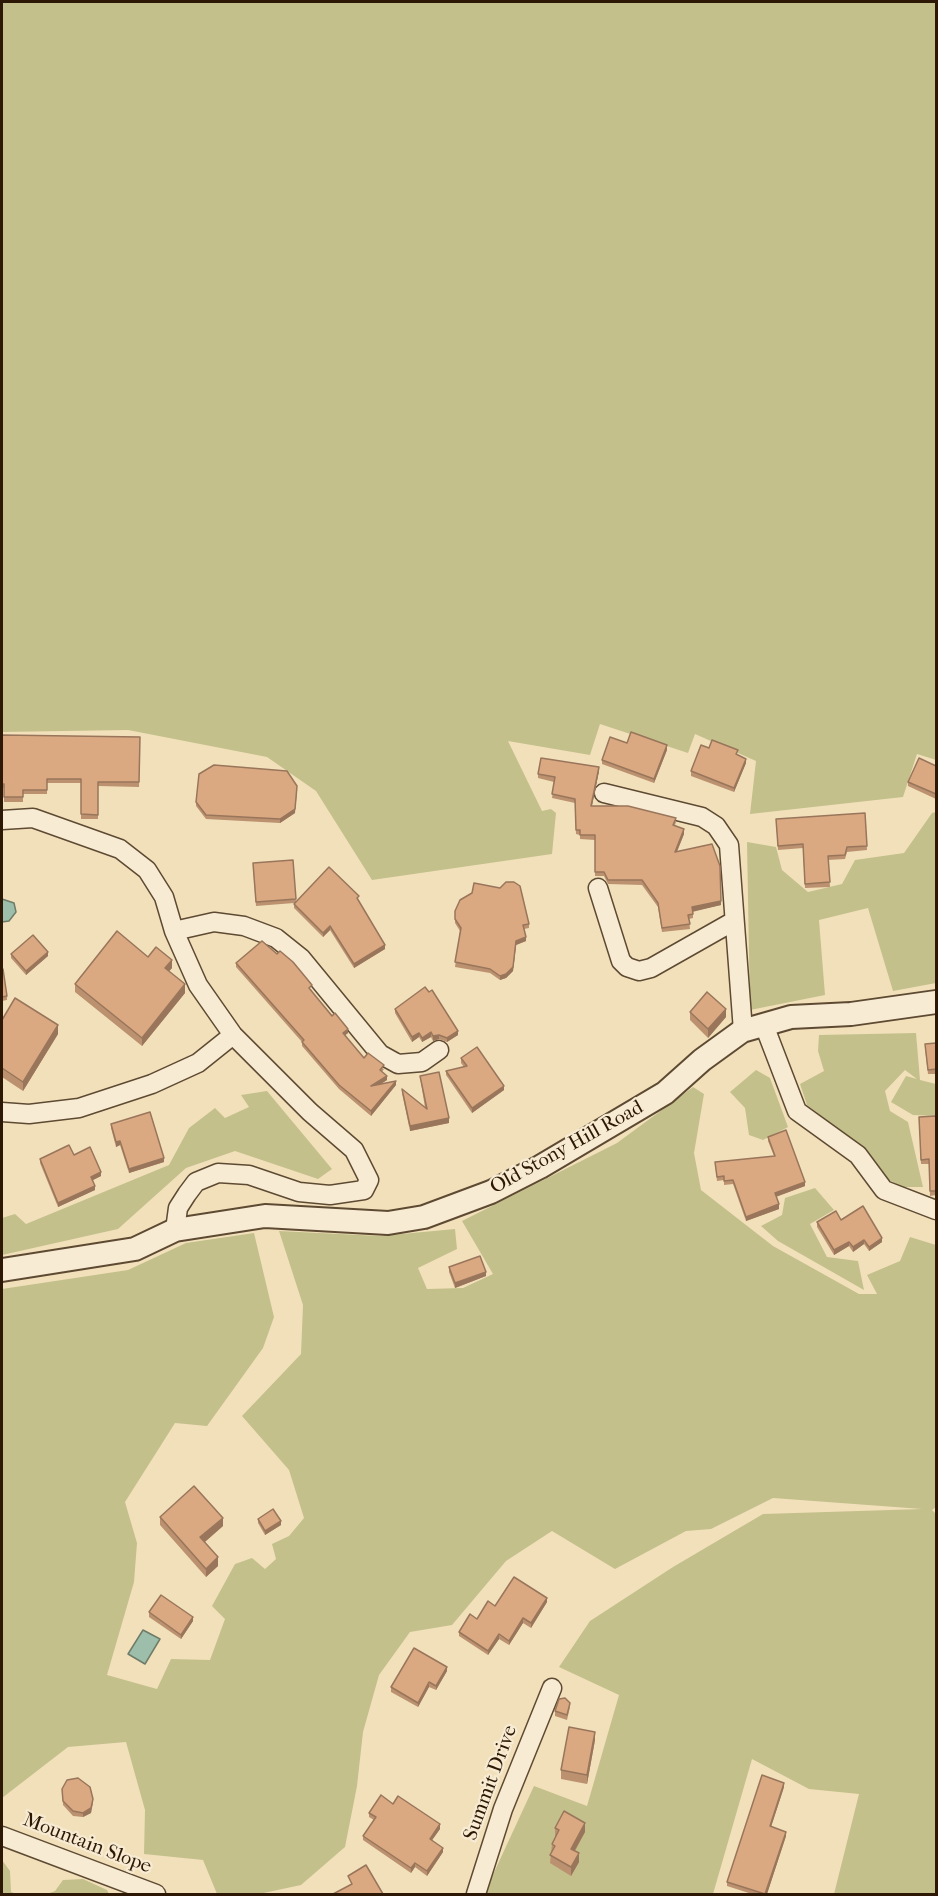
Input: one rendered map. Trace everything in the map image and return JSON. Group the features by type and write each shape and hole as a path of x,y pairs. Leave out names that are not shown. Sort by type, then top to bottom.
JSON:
{"street":[{"path":"603,793 702,817 716,826 729,845 734,921 753,1028 797,1112 858,1155 884,1190 936,1210"},
{"path":"2,820 33,818 120,849 147,870 164,897 174,931 198,986 232,1035 310,1112 354,1150 369,1180 364,1190 330,1195 299,1192 249,1175 218,1173 196,1182 178,1209 175,1230"},
{"path":"598,888 621,961 627,967 639,971 651,968 734,921"},
{"path":"174,931 214,922 244,926 276,938 301,958 380,1054 398,1064 422,1062 439,1050"},
{"name":"Old Stony Hill Road","path":"2,1270 135,1249 175,1230 265,1216 388,1223 424,1217 491,1192 540,1167 665,1093 702,1060 753,1028 791,1017 851,1014 936,1002"},
{"path":"2,1113 29,1114 78,1108 152,1084 198,1063 232,1035"},
{"name":"Summit Drive","path":"476,1894 503,1809 552,1688"},
{"name":"Mountain Slope","path":"2,1836 156,1894"}],"shaded area":[{"path":"2,2 936,2 936,760 917,754 903,797 750,814 756,761 695,734 688,753 600,724 590,755 508,741 542,811 551,809 556,813 552,854 372,880 316,791 267,757 128,730 2,732"},
{"path":"936,812 936,983 893,991 868,908 819,920 825,995 750,1010 747,842 776,847 782,870 808,892 842,884 855,860 904,853 932,813"},
{"path":"2,899 14,903 16,912 9,921 2,922"},
{"path":"916,1033 920,1080 936,1084 936,1116 913,1115 891,1102 906,1076 917,1079 905,1070 885,1091 890,1111 908,1122 923,1187 902,1187 882,1176 865,1149 807,1105 800,1084 824,1071 818,1051 819,1035"},
{"path":"756,1070 770,1078 788,1127 763,1140 749,1135 745,1108 730,1092"},
{"path":"693,1087 704,1094 694,1153 701,1190 773,1246 859,1294 877,1294 867,1275 900,1261 910,1237 936,1245 936,1507 932,1510 936,1514 936,1894 834,1894 859,1794 809,1789 752,1759 713,1894 484,1894 534,1786 587,1806 619,1695 559,1667 590,1621 673,1567 763,1514 922,1509 773,1498 711,1529 686,1531 615,1569 552,1531 506,1561 452,1625 410,1632 379,1675 363,1732 357,1786 345,1847 301,1885 259,1894 217,1894 203,1860 144,1854 145,1810 126,1742 68,1747 2,1798 2,1289 128,1270 186,1243 254,1233 274,1317 263,1348 207,1426 175,1423 125,1502 137,1543 134,1582 107,1675 157,1689 171,1659 210,1660 225,1619 212,1606 235,1564 252,1558 265,1569 276,1559 272,1544 289,1536 304,1518 289,1470 242,1416 301,1354 303,1305 279,1231 380,1236 455,1229 457,1249 418,1268 427,1289 463,1288 493,1274 462,1221 617,1143"},
{"path":"267,1091 332,1169 318,1179 235,1151 186,1168 118,1229 2,1255 2,1218 15,1214 26,1224 169,1165 189,1128 215,1108 225,1118 249,1107 241,1095"},
{"path":"815,1188 834,1210 810,1224 827,1257 858,1261 864,1290 778,1241 761,1226 782,1215 785,1198"},
{"path":"143,1630 160,1639 145,1664 128,1654"},
{"path":"2,1860 10,1871 11,1892 17,1894 2,1894"},
{"path":"83,1879 107,1890 109,1894 47,1894 55,1891 63,1880"}],"building":[{"path":"631,732 667,745 654,779 602,760 610,737 627,743"},
{"path":"2,735 140,737 139,782 98,782 98,815 81,814 81,779 47,779 47,790 23,790 23,797 4,797"},
{"path":"712,740 738,750 736,754 746,759 734,788 691,771 701,745 709,748"},
{"path":"541,758 599,767 591,806 628,806 676,818 673,825 684,829 675,852 712,844 720,866 721,901 692,907 693,914 688,915 690,924 662,928 658,903 642,880 608,880 604,872 595,872 595,835 580,835 580,830 576,830 575,799 552,794 555,777 538,774"},
{"path":"919,758 936,766 936,794 908,782"},
{"path":"214,765 287,771 297,786 295,809 280,819 206,815 196,802 199,774"},
{"path":"865,813 867,846 847,847 845,855 828,856 830,882 805,884 803,844 778,846 776,819"},
{"path":"293,860 296,899 256,902 253,863"},
{"path":"329,867 359,896 357,898 385,945 354,964 330,926 323,933 294,904"},
{"path":"506,882 514,882 520,886 529,924 523,925 526,937 516,941 513,967 500,976 490,969 455,962 461,928 455,919 455,911 460,900 472,893 474,883 500,888"},
{"path":"117,931 148,957 156,947 172,960 165,968 185,984 142,1038 75,984"},
{"path":"33,935 48,952 26,971 11,954"},
{"path":"262,941 277,954 280,951 293,962 312,985 309,988 332,1016 335,1013 348,1029 343,1033 364,1058 368,1053 384,1065 380,1070 387,1076 371,1086 396,1081 371,1111 339,1085 302,1042 304,1040 236,963"},
{"path":"2,969 7,996 2,997"},
{"path":"425,987 429,992 432,990 458,1031 447,1038 439,1035 433,1036 431,1032 422,1038 419,1033 412,1037 395,1009"},
{"path":"707,992 726,1009 708,1029 690,1012"},
{"path":"15,998 58,1025 23,1082 2,1068 2,1020"},
{"path":"936,1043 936,1069 928,1070 925,1044"},
{"path":"477,1047 504,1086 472,1108 446,1071 467,1066 461,1058"},
{"path":"439,1072 449,1118 410,1126 402,1089 427,1109 420,1076"},
{"path":"150,1112 164,1158 129,1169 120,1141 116,1142 111,1124"},
{"path":"936,1116 936,1191 930,1191 929,1159 921,1160 919,1117"},
{"path":"786,1130 805,1182 775,1193 779,1204 746,1217 733,1180 724,1181 724,1176 717,1177 715,1162 775,1156 768,1137"},
{"path":"69,1145 74,1155 90,1147 101,1172 91,1177 95,1186 58,1203 40,1159"},
{"path":"863,1206 882,1238 869,1247 864,1240 853,1247 849,1242 834,1250 817,1222 836,1211 841,1220"},
{"path":"480,1256 486,1272 455,1283 449,1267"},
{"path":"194,1486 223,1518 200,1537 218,1557 206,1569 160,1517"},
{"path":"273,1509 281,1521 265,1531 258,1519"},
{"path":"514,1577 547,1598 531,1623 523,1618 509,1641 499,1634 488,1651 459,1632 470,1614 477,1619 488,1601 495,1606"},
{"path":"161,1595 193,1617 181,1635 149,1612"},
{"path":"414,1648 447,1667 436,1686 429,1682 418,1703 391,1687"},
{"path":"565,1698 570,1703 567,1715 555,1711 559,1699"},
{"path":"569,1727 595,1732 587,1775 561,1770"},
{"path":"762,1775 784,1783 770,1826 786,1832 765,1894 727,1882"},
{"path":"78,1778 90,1787 93,1799 91,1808 83,1813 73,1811 63,1801 62,1789 67,1780"},
{"path":"381,1795 393,1804 398,1796 440,1824 430,1839 443,1848 427,1871 415,1863 411,1868 363,1836 376,1817 369,1813"},
{"path":"564,1811 585,1823 571,1849 579,1853 571,1867 550,1855 555,1846 552,1844 559,1830 555,1828"},
{"path":"366,1865 383,1894 333,1894 352,1884 348,1876"}]}
